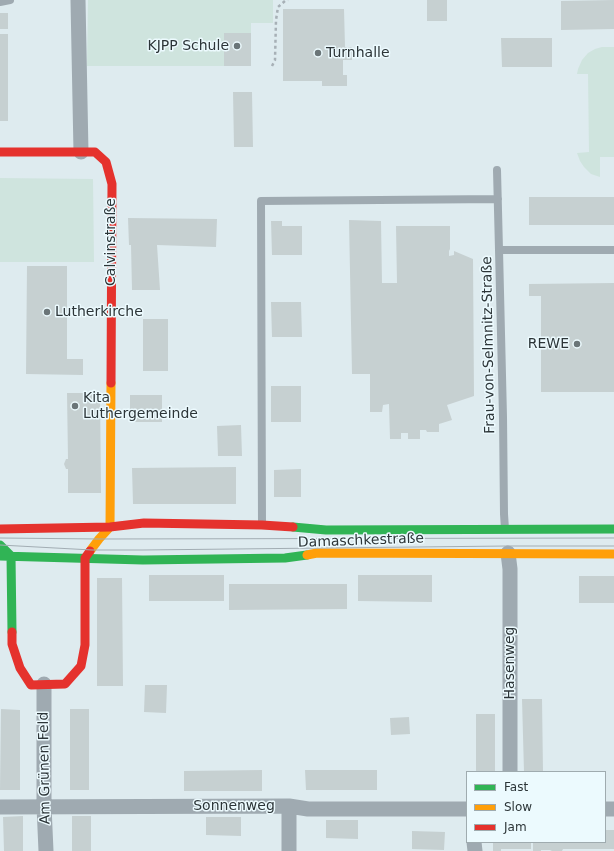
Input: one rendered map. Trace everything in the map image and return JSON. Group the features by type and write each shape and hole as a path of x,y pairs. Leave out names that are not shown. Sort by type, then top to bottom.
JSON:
{"street":[{"path":"78,0 82,152"},
{"name":"Calvinstraße","path":"0,152 95,152 106,162 112,184 110,527"},
{"name":"Damaschkestraße","path":"0,529 110,527 144,523 262,524 326,530 507,542 614,554"},
{"path":"0,546 11,556 12,644 20,668 31,685 65,684 81,666 85,645 86,558 99,539 110,527"},
{"name":"Damaschkestraße","path":"0,556 143,560 285,558 317,553 507,542 614,529"},
{"name":"Hasenweg","path":"507,542 510,569 510,771"},
{"name":"Am Grünen Feld","path":"44,684 44,806 46,851"},
{"path":"289,806 289,851"},
{"name":"Sonnenweg","path":"0,807 289,806 308,809 466,809"}],"lane":[{"path":"0,2 10,0"},
{"path":"497,170 499,250"},
{"path":"262,524 261,200 498,199"},
{"name":"Frau-von-Selmnitz-Straße","path":"507,542 504,514 499,250 614,250"}],"path":[{"path":"272,66 275,60 276,20 278,7 288,0"}],"green space":[{"path":"88,0 273,0 273,23 251,23 251,33 224,33 224,66 87,66"},
{"path":"602,47 614,47 614,157 600,157 600,177 591,174 584,167 577,153 589,152 588,74 577,74 582,60 588,53"},
{"path":"0,178 93,179 94,262 0,262"}],"building":[{"path":"427,0 447,0 447,21 427,21"},
{"path":"614,0 614,29 561,30 561,1"},
{"name":"Turnhalle","path":"283,9 344,9 345,47 352,47 352,60 343,60 343,75 347,75 347,86 322,86 322,81 283,81"},
{"path":"0,13 8,13 8,29 0,29"},
{"name":"KJPP Schule","path":"224,33 251,33 251,66 224,66"},
{"path":"0,34 8,34 8,121 0,121"},
{"path":"501,38 552,38 552,67 502,67"},
{"path":"233,92 252,92 253,147 234,147"},
{"path":"529,197 614,197 614,225 529,225"},
{"path":"128,218 217,219 216,247 157,245 160,290 132,290 131,245 129,245"},
{"path":"349,220 381,221 382,283 397,283 396,226 450,226 449,256 454,255 454,251 473,259 474,396 447,405 452,420 439,424 439,432 427,432 426,430 420,430 420,439 408,439 408,433 401,433 401,439 390,439 389,404 383,405 382,412 370,412 370,374 352,374"},
{"path":"271,221 282,221 282,226 302,226 302,255 272,255"},
{"name":"Lutherkirche","path":"27,266 67,266 67,359 83,359 83,375 26,374"},
{"name":"REWE","path":"614,283 614,392 541,392 541,296 529,296 529,284"},
{"path":"271,302 301,302 302,337 272,337"},
{"path":"143,319 168,319 168,371 143,371"},
{"path":"271,386 301,386 301,422 271,422"},
{"path":"67,393 100,393 101,493 68,493 68,469 66,469 64,464 66,459 68,459"},
{"path":"130,395 162,395 162,422 130,422"},
{"path":"241,425 242,456 218,456 217,426"},
{"path":"236,467 236,504 133,504 132,468"},
{"path":"301,469 301,497 274,497 274,470"},
{"path":"149,575 224,575 224,601 149,601"},
{"path":"358,575 432,575 432,602 358,601"},
{"path":"579,576 614,576 614,603 579,603"},
{"path":"97,578 122,578 123,686 97,686"},
{"path":"229,584 347,584 347,609 229,610"},
{"path":"145,685 167,685 166,713 144,712"},
{"path":"522,699 542,699 543,771 524,771"},
{"path":"1,709 20,710 20,790 0,790"},
{"path":"70,709 89,709 89,790 70,790"},
{"path":"476,714 495,714 495,771 476,771"},
{"path":"409,717 410,734 391,735 390,718"},
{"path":"262,770 262,791 184,791 184,771"},
{"path":"305,770 377,770 377,790 306,790"},
{"path":"23,816 23,851 4,851 3,817"},
{"path":"72,816 91,816 91,851 72,851"},
{"path":"206,817 241,817 241,836 206,835"},
{"path":"326,820 358,820 358,839 326,838"},
{"path":"606,830 614,830 614,849 563,849 562,851 533,851 533,843 606,843"},
{"path":"412,831 445,832 444,850 412,849"},
{"path":"493,843 531,843 531,849 501,849 501,851 493,851"}],"tram line":[{"path":"0,538 614,538"},
{"path":"0,545 92,550 614,546"}],"traffic: fast":[{"path":"293,527 326,530 614,529"},
{"path":"0,545 11,556 12,632"},
{"path":"0,556 143,560 285,558 307,555"}],"traffic: slow":[{"path":"90,551 110,527 111,383"},
{"path":"307,555 317,553 614,554"}],"traffic: jam":[{"path":"0,152 95,152 106,162 112,184 111,383"},
{"path":"0,529 110,527 144,523 293,527"},
{"path":"12,632 12,644 20,668 31,685 65,684 81,666 85,645 85,558 90,551"}],"place":[{"name":"KJPP Schule","path":"237,46"},
{"name":"Turnhalle","path":"318,53"},
{"name":"Lutherkirche","path":"47,312"},
{"name":"REWE","path":"577,344"},
{"name":"Kita Luthergemeinde","path":"75,406"}]}
